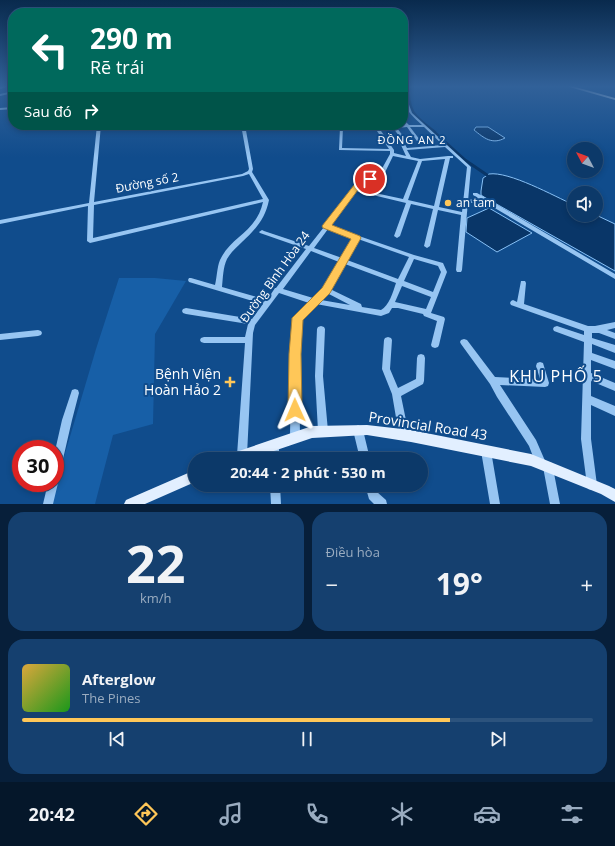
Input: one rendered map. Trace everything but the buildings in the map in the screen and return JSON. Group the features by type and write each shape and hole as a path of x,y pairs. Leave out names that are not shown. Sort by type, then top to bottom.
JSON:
{"main road":[{"name":"Provincial Road 43","path":"252,452 312,432 358,430 404,435 530,460 605,490 615,496"},
{"path":"130,504 188,479"}],"street":[{"path":"410,110 423,126 469,167 459,270"},
{"path":"408,126 423,126"},
{"path":"408,126 418,140"},
{"path":"98,130 91,204 90,241 266,200"},
{"path":"218,288 223,258 256,224 265,212 266,200 250,172 244,130"},
{"path":"341,130 340,149 392,152 420,160 456,155"},
{"path":"378,130 392,152"},
{"path":"397,130 401,136"},
{"path":"396,138 403,144 409,158"},
{"path":"406,149 446,146"},
{"path":"373,193 392,152"},
{"path":"427,246 448,157"},
{"path":"396,236 420,160"},
{"name":"Đường số 2","path":"0,222 236,177 250,172"},
{"name":"Đường Bình Hòa 24","path":"237,452 248,340 249,333 254,322 309,248 362,181 381,175"},
{"path":"356,190 464,214"},
{"path":"475,194 615,277"},
{"path":"471,202 482,198"},
{"path":"326,226 356,238 441,265 444,272 428,312"},
{"path":"262,232 309,248 434,296"},
{"path":"296,438 295,354 296,326 298,318 326,290 356,238"},
{"path":"277,290 313,302 364,309 381,313 390,305 412,256"},
{"path":"190,280 268,303"},
{"path":"523,283 516,305 615,336"},
{"path":"326,290 364,309"},
{"path":"390,305 398,305 428,312 427,314 441,319 435,345"},
{"path":"186,311 254,322"},
{"path":"591,329 615,325"},
{"path":"321,329 319,376 323,431"},
{"path":"557,329 615,349"},
{"path":"591,329 588,340 587,355 586,439 592,485"},
{"path":"0,338 38,333"},
{"path":"204,340 248,340"},
{"path":"388,340 386,368 396,394 404,435"},
{"path":"464,342 493,381 500,394 534,443 545,466 555,504"},
{"path":"587,355 615,365"},
{"path":"396,394 420,381 421,358"},
{"path":"493,381 545,384 540,366"},
{"path":"587,375 615,387"},
{"path":"62,440 66,420 75,393"},
{"path":"587,399 615,411"},
{"path":"358,430 363,452"},
{"path":"274,445 274,452"},
{"path":"486,451 495,504"},
{"path":"48,504 50,492"},
{"path":"275,492 276,504"},
{"path":"372,492 382,504"}],"shaded area":[{"path":"476,127 488,127 505,138 496,141 488,140 474,130"},
{"path":"489,174 508,176 544,190 567,202 567,222 603,222 603,218 615,224 615,271 481,195 483,178"},
{"path":"489,208 532,233 497,252 466,232 467,218"},
{"path":"119,278 155,278 186,281 155,334 153,424 113,435 95,504 50,504 54,492 64,492 64,457"}],"waterway":[{"path":"412,110 418,118 435,132"},
{"path":"433,131 465,160 487,175"}],"place":[{"name":"an tam","path":"448,203"},
{"name":"Bệnh Viện Hoàn Hảo 2","path":"230,382"}],"district":[{"name":"ĐỒNG AN 2","path":"412,140"},
{"name":"KHU PHỐ 5","path":"556,376"}],"route":[{"path":"295,410 295,354 296,326 298,318 302,312 326,290 356,238 326,226 350,198 361,182 370,179"}]}
